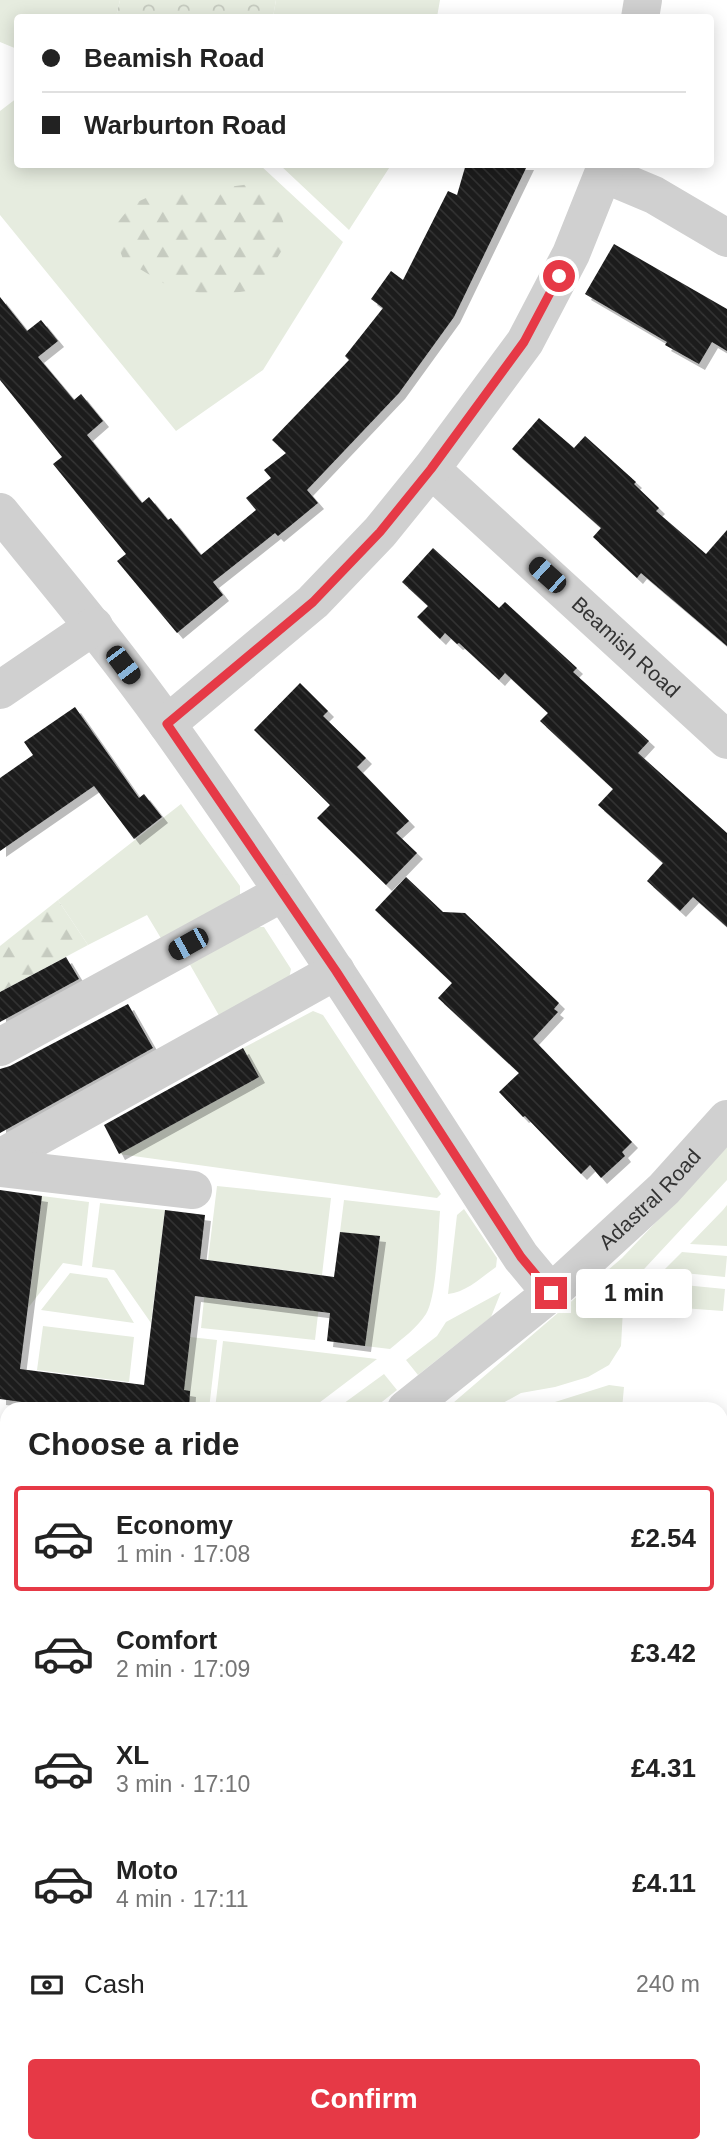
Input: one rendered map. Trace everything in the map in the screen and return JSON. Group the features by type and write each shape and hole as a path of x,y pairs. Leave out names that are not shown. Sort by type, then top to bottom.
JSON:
{"street":[{"path":"167,724 313,602 380,532 431,469 524,342 571,254 605,169 727,238"},
{"name":"Beamish Road","path":"431,469 727,740"},
{"path":"0,512 94,626 167,724 336,971 521,1257 551,1293"},
{"path":"0,690 94,626"},
{"path":"0,1047 282,893"},
{"path":"0,1158 336,971"},
{"name":"Adastral Road","path":"415,1402 551,1293 664,1189 727,1119"},
{"path":"0,1168 193,1189"}],"green space":[{"path":"0,0 120,0 117,14 14,14 14,48 0,42"},
{"path":"120,0 276,0 274,14 117,14"},
{"path":"276,0 440,0 438,14 274,14"},
{"path":"14,100 14,168 263,168 343,242 263,370 176,431 0,215 0,111"},
{"path":"283,168 389,168 349,230"},
{"path":"258,183 280,210 288,240 270,270 247,291 211,296 165,284 123,259 112,229 133,204 161,191 206,190"},
{"path":"181,804 240,886 240,897 162,940 147,915 88,945 58,900"},
{"path":"58,900 88,945 0,992 0,946"},
{"path":"250,927 264,927 291,969 288,983 221,1019 189,963"},
{"path":"313,1011 323,1015 441,1194 437,1198 119,1154 259,1077 243,1048"},
{"path":"727,1147 727,1180 632,1282 623,1309 621,1346 609,1365 588,1377 521,1393 505,1402 454,1402 622,1258"},
{"path":"217,1186 331,1198 322,1275 208,1260"},
{"path":"42,1196 89,1202 82,1266 63,1263 28,1308"},
{"path":"344,1200 440,1211 435,1280 430,1305 410,1333 390,1349 365,1346 380,1237 340,1232"},
{"path":"100,1203 165,1210 151,1323 114,1270 92,1267"},
{"path":"727,1205 727,1246 690,1244 723,1210"},
{"path":"464,1209 497,1258 496,1267 467,1288 448,1294 457,1215"},
{"path":"682,1252 727,1256 725,1277 663,1271"},
{"path":"70,1273 107,1278 134,1323 41,1310"},
{"path":"206,1280 215,1299 306,1310 320,1297 315,1340 201,1328"},
{"path":"653,1282 725,1289 723,1311 642,1305 643,1293"},
{"path":"501,1292 491,1317 418,1375 406,1360 437,1336 446,1322"},
{"path":"43,1326 134,1337 129,1382 37,1370"},
{"path":"190,1337 217,1340 210,1402 182,1402"},
{"path":"223,1341 377,1359 320,1402 216,1402"},
{"path":"384,1374 397,1390 382,1402 346,1402"},
{"path":"609,1385 624,1387 623,1402 555,1402"}],"building":[{"path":"465,168 526,168 454,317 399,393 307,490 318,503 278,536 275,533 213,582 223,595 177,633 117,561 126,554 53,464 62,457 0,380 0,297 27,331 41,320 58,341 38,357 74,400 81,394 103,421 87,435 142,503 149,497 168,520 171,518 201,555 256,510 246,498 271,478 264,470 286,453 272,440 349,360 345,356 383,308 371,299 391,271 403,280 448,191 457,195"},
{"path":"614,244 727,309 727,351 712,342 699,364 585,294"},
{"path":"539,418 574,448 585,436 636,482 634,484 659,508 656,511 706,554 727,530 727,646 641,573 637,578 593,537 601,528 512,449"},
{"path":"433,548 499,608 505,602 577,668 573,672 649,741 638,753 727,833 727,927 693,897 680,911 647,881 663,863 598,805 613,789 540,721 548,713 505,673 499,680 459,643 445,633 440,639 417,617 428,606 402,582"},
{"path":"300,683 328,711 323,716 366,758 357,767 409,821 396,833 417,853 386,885 317,818 330,805 254,730"},
{"path":"75,707 139,798 144,794 162,817 134,839 94,786 0,851 0,778 33,755 24,742"},
{"path":"406,877 443,912 465,913 559,1003 554,1009 558,1012 533,1039 632,1142 622,1152 625,1156 601,1178 590,1165 581,1174 499,1092 519,1073 438,998 452,983 375,910"},
{"path":"66,957 79,979 0,1022 0,992"},
{"path":"128,1004 153,1048 0,1133 0,1069"},
{"path":"243,1048 259,1077 119,1154 104,1125"},
{"path":"0,1190 42,1196 20,1369 144,1385 165,1210 205,1215 200,1259 334,1277 340,1232 380,1236 365,1346 327,1341 330,1313 195,1296 184,1390 190,1391 189,1402 22,1402 0,1399"}],"route":[{"path":"551,1293 521,1257 336,971 167,724 313,602 380,532 431,469 524,342 559,276"}]}
